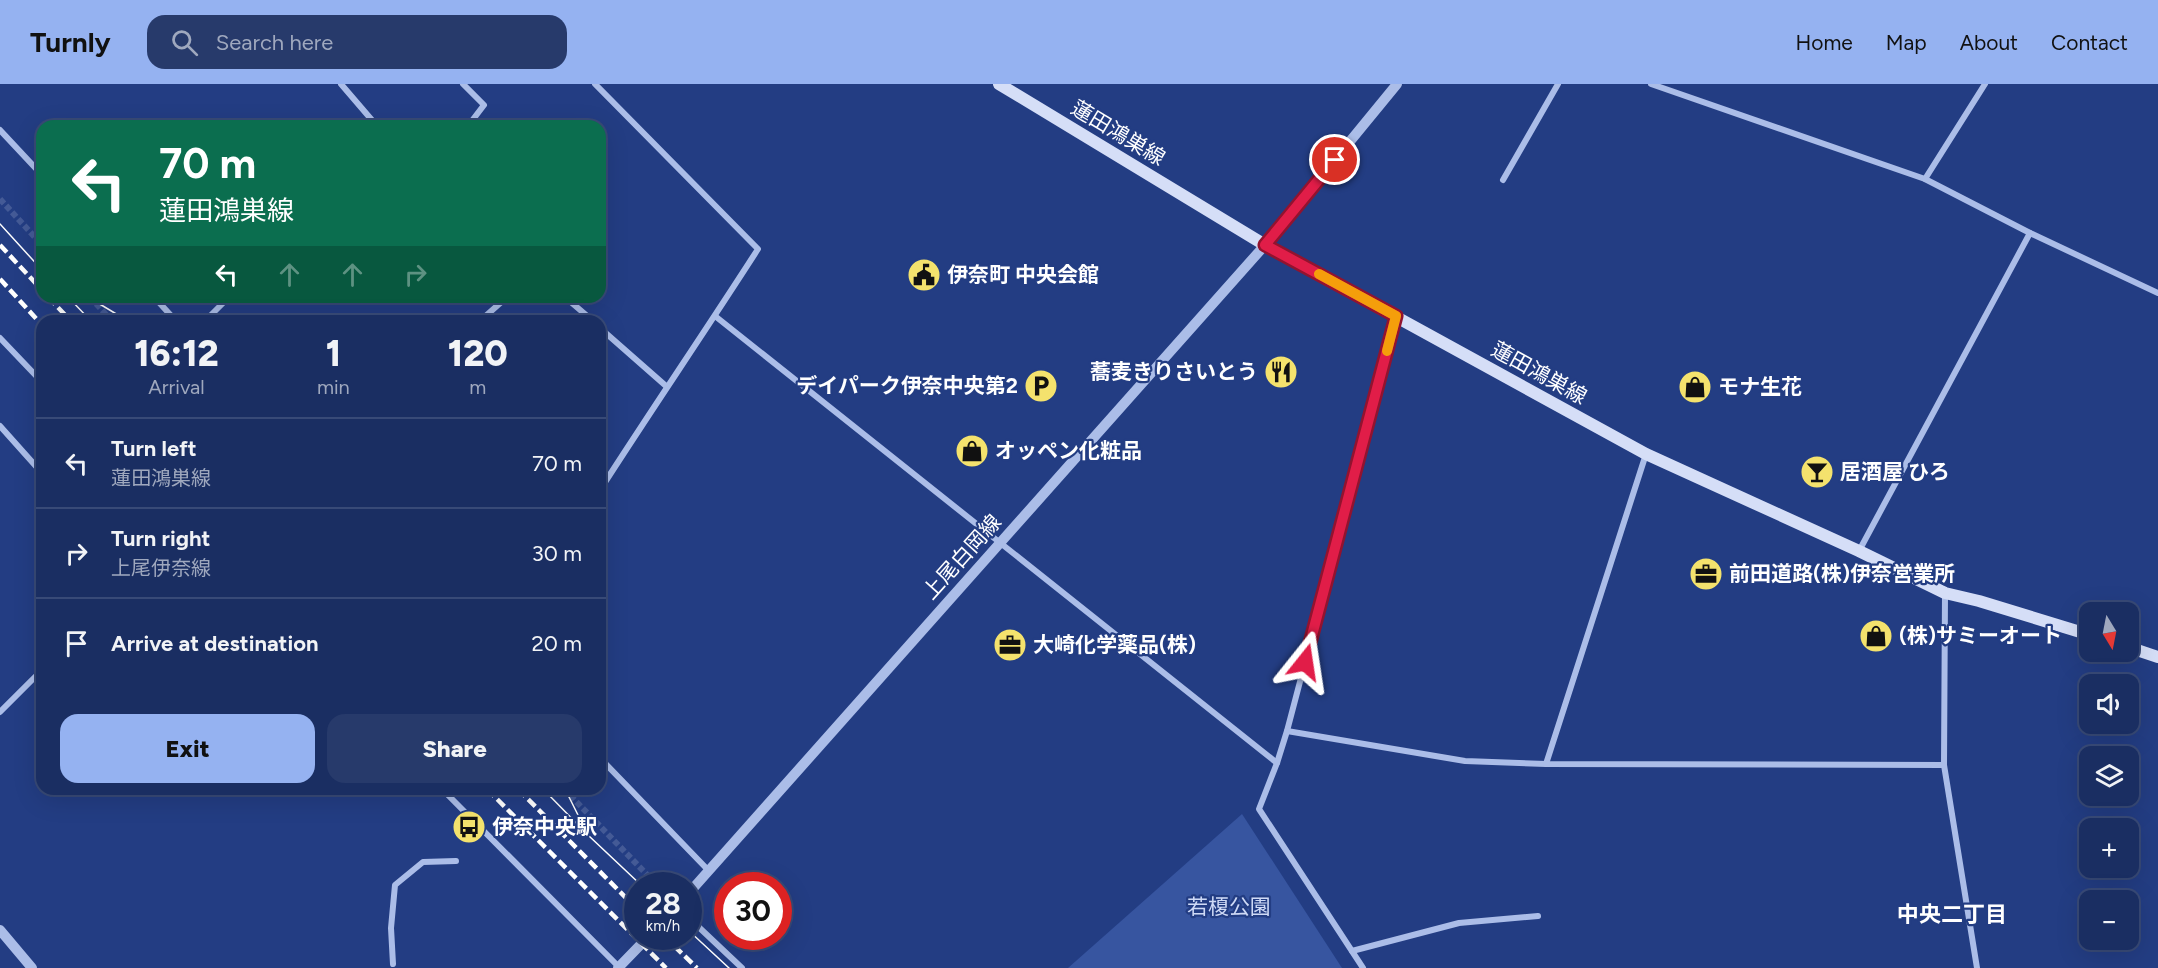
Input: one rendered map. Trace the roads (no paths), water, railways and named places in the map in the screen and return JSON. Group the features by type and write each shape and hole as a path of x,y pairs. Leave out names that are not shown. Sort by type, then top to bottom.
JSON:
{"main road":[{"name":"蓮田鴻巣線","path":"999,84 1265,245 1646,454 1946,593 2079,632"},
{"path":"2139,651 2158,657"}],"street":[{"path":"341,84 372,120"},
{"path":"463,84 484,105 473,120"},
{"path":"595,84 758,249 606,481"},
{"name":"上尾白岡線","path":"702,879 1265,245 1397,84"},
{"path":"1503,180 1558,84"},
{"path":"1651,84 1925,179 2030,233 2158,293"},
{"path":"1925,179 1985,84"},
{"path":"0,130 36,169"},
{"path":"1859,551 2030,233"},
{"path":"160,303 170,315"},
{"path":"211,315 223,303"},
{"path":"487,315 500,303"},
{"path":"572,303 586,315"},
{"path":"715,316 1277,763"},
{"path":"1363,968 1259,809 1287,731 1396,316"},
{"path":"606,333 666,386"},
{"path":"0,338 36,376"},
{"path":"0,426 36,466"},
{"path":"1546,764 1646,454"},
{"path":"1946,593 1944,765 1977,968"},
{"path":"0,712 36,676"},
{"path":"1287,731 1464,761 1546,764 1944,765"},
{"path":"606,764 710,871"},
{"path":"448,795 619,968 636,950"},
{"path":"393,964 391,928 395,885 423,862 456,861"},
{"path":"1352,951 1459,922 1538,916"},
{"path":"702,930 742,968"},
{"path":"2,937 32,968"}],"tunnel":[{"path":"0,199 36,238"},
{"path":"96,303 106,315"},
{"path":"570,795 644,872"}],"tram line":[{"path":"0,224 36,263"},
{"path":"74,303 85,315"},
{"path":"98,303 118,315"},
{"path":"549,795 627,872"},
{"path":"568,795 582,823"},
{"path":"702,943 729,968"}],"railway":[{"path":"0,245 36,284"},
{"path":"0,279 36,318"},
{"path":"54,303 65,315"},
{"path":"493,795 666,968"},
{"path":"524,795 624,896"},
{"path":"678,950 697,968"}],"place":[{"name":"伊奈町 中央会館","path":"924,275"},
{"name":"蕎麦きりさいとう","path":"1281,372"},
{"name":"デイパーク伊奈中央第2","path":"1041,386"},
{"name":"モナ生花","path":"1695,387"},
{"name":"オッペン化粧品","path":"972,451"},
{"name":"居酒屋 ひろ","path":"1817,472"},
{"name":"前田道路(株)伊奈営業所","path":"1706,574"},
{"name":"(株)サミーオート","path":"1876,636"},
{"name":"大崎化学薬品(株)","path":"1010,645"},
{"name":"伊奈中央駅","path":"469,827"}],"district":[{"name":"中央二丁目","path":"1952,914"}],"park label":[{"name":"若榎公園","path":"1229,907"}]}
